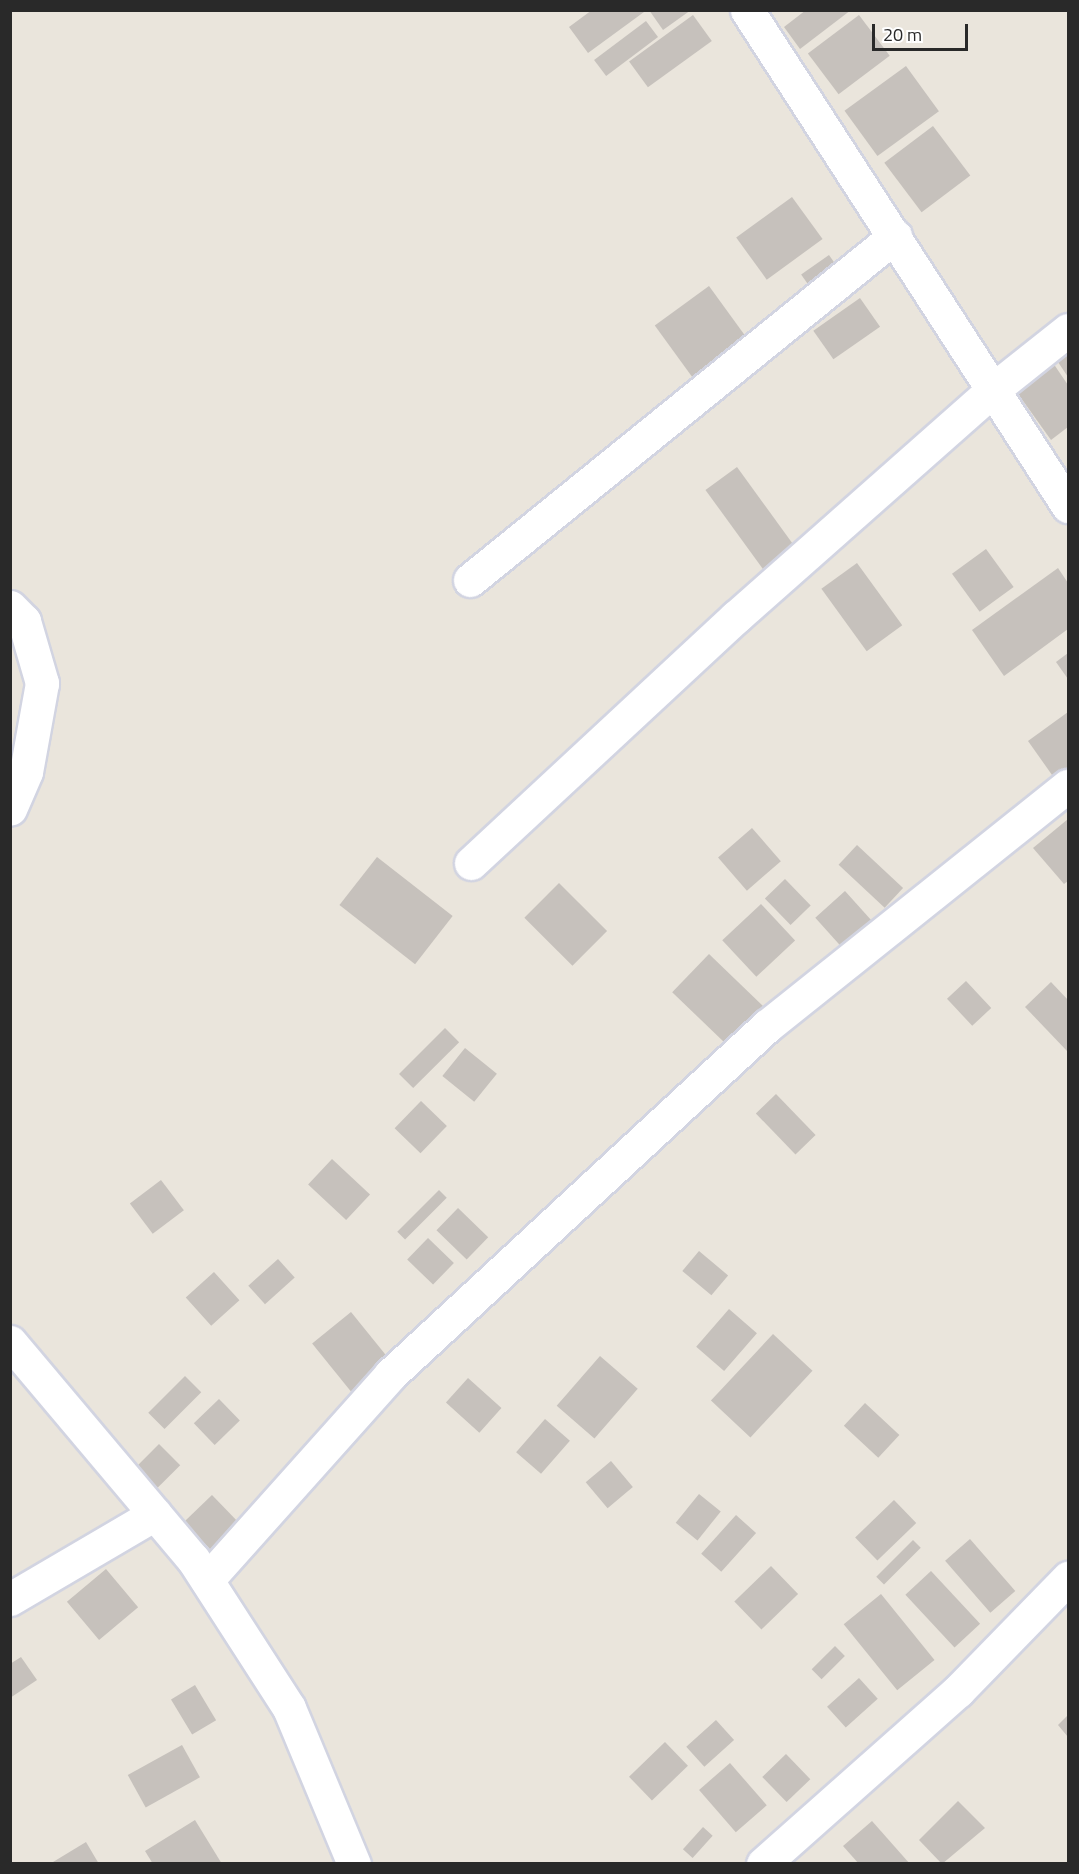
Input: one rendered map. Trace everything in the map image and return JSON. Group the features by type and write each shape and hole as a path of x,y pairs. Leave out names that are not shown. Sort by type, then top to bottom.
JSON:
{"street":[{"path":"747,10 995,388 1068,506"},
{"path":"470,580 895,236"},
{"path":"471,863 736,617 995,388 1068,330"},
{"path":"10,607 24,621 42,683 26,772 10,809"},
{"path":"207,1580 390,1375 767,1026 1068,786"},
{"path":"10,1342 155,1514 207,1580 289,1708 354,1863"},
{"path":"10,1599 155,1514"},
{"path":"763,1863 958,1691 1068,1578"}],"building":[{"path":"592,10 643,10 644,12 588,53 569,27"},
{"path":"649,10 691,10 663,30"},
{"path":"806,10 851,10 800,49 784,27"},
{"path":"693,15 712,41 648,87 629,61"},
{"path":"859,15 890,56 839,94 808,54"},
{"path":"646,21 658,37 606,76 594,60"},
{"path":"906,66 939,111 877,156 845,111"},
{"path":"933,126 970,176 922,212 884,163"},
{"path":"792,197 823,239 767,280 736,238"},
{"path":"829,255 841,272 813,292 801,275"},
{"path":"709,286 751,344 697,384 655,325"},
{"path":"860,298 880,327 833,359 813,331"},
{"path":"1068,354 1068,377 1058,362"},
{"path":"1053,363 1068,385 1068,427 1051,440 1016,391"},
{"path":"737,467 798,551 767,574 705,490"},
{"path":"986,549 1014,587 980,612 952,574"},
{"path":"857,563 902,625 867,651 821,589"},
{"path":"1058,568 1068,583 1068,629 1004,676 972,630"},
{"path":"1068,653 1068,679 1056,662"},
{"path":"1068,712 1068,774 1057,782 1028,741"},
{"path":"1068,819 1068,881 1064,884 1033,848"},
{"path":"752,828 781,861 747,891 718,858"},
{"path":"857,845 903,888 885,908 839,865"},
{"path":"377,857 453,916 415,964 339,905"},
{"path":"785,879 811,906 791,925 765,898"},
{"path":"559,883 607,931 572,966 524,918"},
{"path":"845,891 876,926 847,953 815,918"},
{"path":"761,904 795,941 756,977 722,940"},
{"path":"709,954 764,1007 728,1046 672,992"},
{"path":"966,981 991,1008 972,1026 947,999"},
{"path":"1051,982 1068,1000 1067,1051 1025,1007"},
{"path":"445,1028 459,1042 413,1088 399,1074"},
{"path":"465,1048 497,1074 474,1102 442,1076"},
{"path":"776,1094 816,1135 795,1154 756,1113"},
{"path":"421,1101 447,1126 420,1153 395,1128"},
{"path":"332,1159 370,1194 346,1220 308,1185"},
{"path":"161,1180 184,1210 153,1234 130,1203"},
{"path":"439,1190 447,1198 405,1239 397,1232"},
{"path":"458,1208 488,1237 467,1259 436,1230"},
{"path":"428,1238 454,1263 433,1285 407,1260"},
{"path":"699,1251 728,1275 711,1295 682,1271"},
{"path":"278,1259 295,1278 265,1304 248,1286"},
{"path":"214,1272 239,1300 211,1326 186,1297"},
{"path":"729,1309 757,1333 724,1371 696,1347"},
{"path":"351,1312 390,1360 351,1392 312,1343"},
{"path":"773,1334 812,1371 750,1437 711,1401"},
{"path":"600,1356 638,1389 594,1439 557,1406"},
{"path":"185,1376 201,1392 164,1429 148,1413"},
{"path":"468,1378 501,1408 479,1433 446,1403"},
{"path":"219,1399 240,1421 215,1445 194,1423"},
{"path":"865,1403 899,1435 878,1458 844,1426"},
{"path":"545,1419 570,1441 541,1474 516,1452"},
{"path":"159,1444 180,1465 158,1488 136,1467"},
{"path":"611,1461 633,1487 608,1508 586,1482"},
{"path":"699,1494 721,1512 697,1540 676,1523"},
{"path":"212,1495 239,1523 211,1550 184,1522"},
{"path":"894,1500 916,1523 877,1561 855,1538"},
{"path":"736,1515 756,1533 721,1572 701,1554"},
{"path":"970,1539 1015,1591 990,1613 945,1561"},
{"path":"913,1540 921,1548 884,1585 876,1577"},
{"path":"771,1566 798,1594 761,1629 734,1601"},
{"path":"106,1569 138,1607 99,1640 67,1602"},
{"path":"931,1571 980,1624 955,1648 905,1595"},
{"path":"881,1594 934,1660 897,1690 844,1624"},
{"path":"835,1646 845,1656 822,1679 812,1669"},
{"path":"21,1657 37,1680 10,1698 10,1664"},
{"path":"859,1678 878,1699 846,1728 827,1707"},
{"path":"195,1685 216,1720 192,1735 171,1699"},
{"path":"1068,1715 1068,1737 1058,1725"},
{"path":"716,1720 734,1740 704,1767 686,1747"},
{"path":"665,1742 688,1766 652,1800 629,1777"},
{"path":"182,1745 200,1777 146,1807 128,1775"},
{"path":"786,1754 810,1779 787,1802 762,1777"},
{"path":"730,1763 767,1805 736,1832 699,1790"},
{"path":"958,1801 985,1828 942,1864 919,1840"},
{"path":"195,1820 222,1864 153,1864 145,1851"},
{"path":"872,1821 910,1864 859,1864 843,1846"},
{"path":"703,1827 713,1836 693,1858 683,1849"},
{"path":"86,1842 99,1864 54,1864 53,1862"}]}
